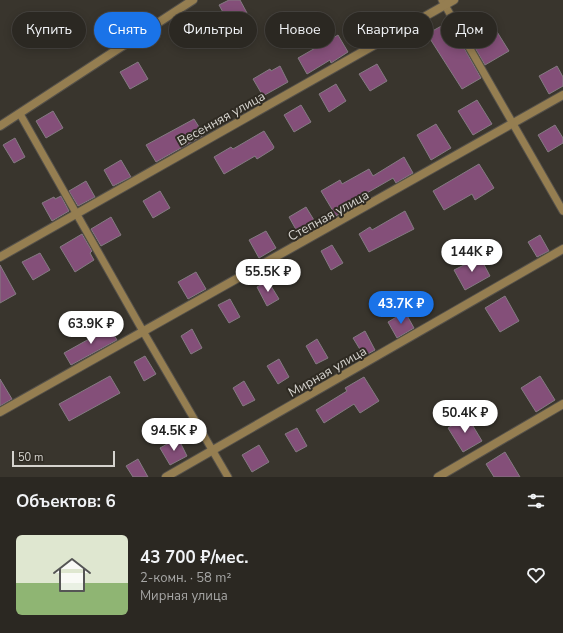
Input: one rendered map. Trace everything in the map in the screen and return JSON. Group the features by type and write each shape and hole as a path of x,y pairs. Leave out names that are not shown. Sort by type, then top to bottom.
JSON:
{"street":[{"path":"0,126 193,0"},
{"name":"Весенняя улица","path":"0,257 444,3 454,0"},
{"name":"Степная улица","path":"0,412 144,333 563,95"},
{"name":"Мирная улица","path":"166,477 563,249"},
{"path":"438,477 563,404"}],"lane":[{"path":"444,3 563,211"},
{"path":"20,114 144,333 228,477"}],"building":[{"path":"229,0 240,0 246,12 223,12 219,5"},
{"path":"441,26 441,48 464,48 481,78 462,89 433,43 433,31"},
{"path":"497,32 509,51 485,65 475,48 497,48"},
{"path":"338,35 343,44 343,48 346,48 348,52 331,63 330,60 307,74 298,58 315,48 335,48 335,37"},
{"path":"138,62 148,79 130,89 120,72"},
{"path":"377,64 387,81 370,91 359,74"},
{"path":"280,66 288,82 263,96 253,79 270,69 271,71"},
{"path":"557,66 563,77 563,86 549,94 539,76"},
{"path":"336,84 346,101 329,112 319,94"},
{"path":"477,100 492,124 473,135 458,111"},
{"path":"301,105 311,122 294,132 284,115"},
{"path":"53,111 63,128 46,138 36,121"},
{"path":"194,119 204,135 156,162 146,145"},
{"path":"436,124 451,148 431,160 417,135"},
{"path":"555,125 563,138 563,143 548,152 538,135"},
{"path":"264,131 274,147 273,149 257,159 255,156 224,174 214,157 231,147 233,149"},
{"path":"15,138 25,157 14,163 3,145"},
{"path":"404,157 413,173 396,183 393,178 353,201 355,204 336,216 321,191 340,180 342,184 369,169 373,176"},
{"path":"121,160 131,177 113,186 104,170"},
{"path":"479,164 494,188 475,200 472,194 444,210 433,191"},
{"path":"86,181 95,197 78,206 69,191"},
{"path":"160,191 170,208 153,218 143,201"},
{"path":"61,196 69,211 52,221 42,203 54,197 55,199"},
{"path":"306,207 317,225 299,235 289,217"},
{"path":"405,211 414,229 369,252 359,234 370,227 372,230"},
{"path":"111,217 121,235 101,246 91,229"},
{"path":"266,231 276,248 259,258 249,240"},
{"path":"82,234 92,251 90,253 94,260 75,272 60,247"},
{"path":"540,235 549,251 537,257 528,242"},
{"path":"332,245 343,263 331,270 321,251"},
{"path":"40,253 50,270 33,280 22,262"},
{"path":"480,257 490,276 465,290 454,270"},
{"path":"0,265 16,294 0,303"},
{"path":"196,272 206,289 188,299 178,282"},
{"path":"268,281 279,299 267,306 257,287"},
{"path":"505,296 519,321 500,332 485,308"},
{"path":"230,299 240,317 229,323 218,305"},
{"path":"405,312 414,328 397,338 388,322"},
{"path":"108,325 117,340 71,365 64,353 98,334 97,331"},
{"path":"192,329 202,348 191,354 181,336"},
{"path":"365,331 375,350 364,356 353,338"},
{"path":"317,339 328,358 316,364 306,346"},
{"path":"145,356 156,374 144,381 134,362"},
{"path":"279,359 289,377 278,384 267,366"},
{"path":"110,376 120,393 69,421 59,404"},
{"path":"540,376 555,400 536,412 521,388"},
{"path":"364,377 379,401 360,413 354,404 324,423 316,410 347,391 345,388"},
{"path":"0,379 12,399 0,406"},
{"path":"244,381 255,400 243,406 233,388"},
{"path":"467,416 482,441 463,452 448,428"},
{"path":"297,428 307,446 296,452 285,434"},
{"path":"178,438 187,456 170,465 160,448"},
{"path":"259,445 269,462 252,472 242,455"},
{"path":"505,452 520,477 494,477 486,464"},
{"path":"138,459 148,477 133,477 126,466"}]}
